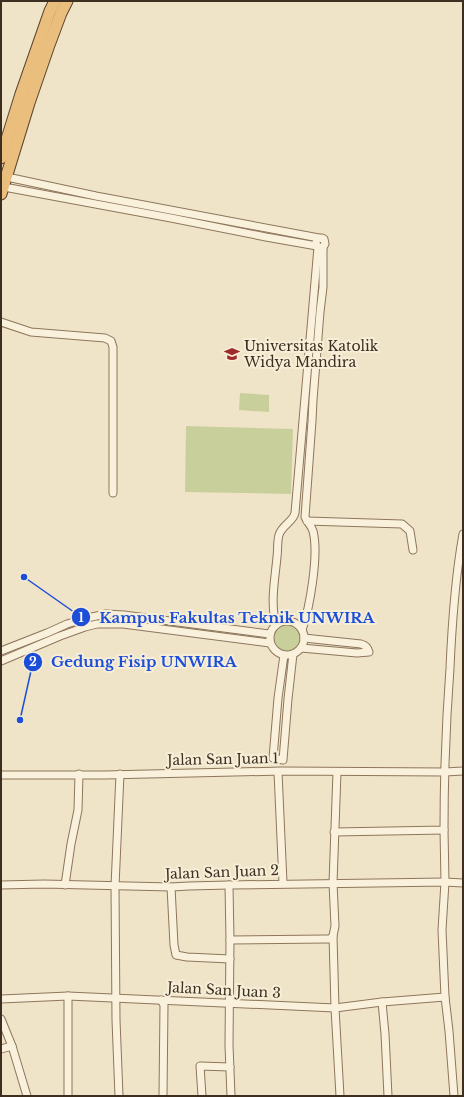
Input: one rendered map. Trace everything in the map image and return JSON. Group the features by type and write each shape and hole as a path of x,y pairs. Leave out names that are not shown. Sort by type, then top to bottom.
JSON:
{"highway":[{"path":"1,158 50,10 55,1"},
{"path":"4,186 29,104 61,13 67,1"}],"street":[{"path":"4,186 96,196 319,238 316,241 319,246 323,287 313,395 305,517 313,532 315,552 310,596 302,630"},
{"path":"4,186 319,246"},
{"path":"171,218 174,210"},
{"path":"276,625 273,615 279,535 284,526 292,519 294,513 319,246"},
{"path":"1,322 31,332 105,338 110,341 113,347 113,493"},
{"path":"307,521 402,524 410,530 413,550"},
{"path":"454,1096 445,997 442,930 445,882 444,830 446,731 453,614 459,555 463,534"},
{"path":"1,651 67,624 106,614 270,634"},
{"path":"288,621 296,624 302,630 304,642 297,652 284,655 273,649 270,643 270,634 272,628 276,625 279,622 288,621"},
{"path":"1,661 60,636 97,624 123,624 270,643"},
{"path":"213,636 214,626"},
{"path":"301,648 357,653 369,652 367,648 361,644 304,638"},
{"path":"284,655 278,698 273,758 283,760 293,654"},
{"path":"278,698 288,699"},
{"name":"Jalan San Juan 1","path":"1,775 463,771"},
{"path":"278,772 283,884"},
{"path":"337,772 333,883 335,926 333,936 340,1096"},
{"path":"65,885 78,810 79,774"},
{"path":"119,1096 115,886 120,774"},
{"path":"334,832 444,830"},
{"name":"Jalan San Juan 2","path":"1,885 25,884 172,887 333,883 463,883"},
{"path":"229,885 229,1045 231,1096"},
{"path":"172,887 174,945 176,955 187,957 230,958"},
{"path":"230,940 327,939 332,938 333,936"},
{"path":"68,996 68,1096"},
{"name":"Jalan San Juan 3","path":"1,1000 68,996 335,1008 382,1002 445,997"},
{"path":"162,1000 164,1005 164,1096"},
{"path":"382,1002 388,1096"},
{"path":"1,1019 12,1046 27,1096"},
{"path":"1,1049 12,1046"},
{"path":"202,1096 200,1066 230,1067"}],"green space":[{"path":"240,393 269,395 269,412 239,410"},
{"path":"186,426 293,429 291,494 185,492"},
{"path":"105,616 267,636 266,638 256,638 121,621 99,620 99,617"},
{"path":"287,625 296,629 300,638 296,647 287,651 278,647 274,638 278,629"}],"place":[{"name":"Universitas Katolik Widya Mandira","path":"232,354"},
{"name":"Kampus Fakultas Teknik UNWIRA","path":"24,577"},
{"name":"Gedung Fisip UNWIRA","path":"20,720"}]}
